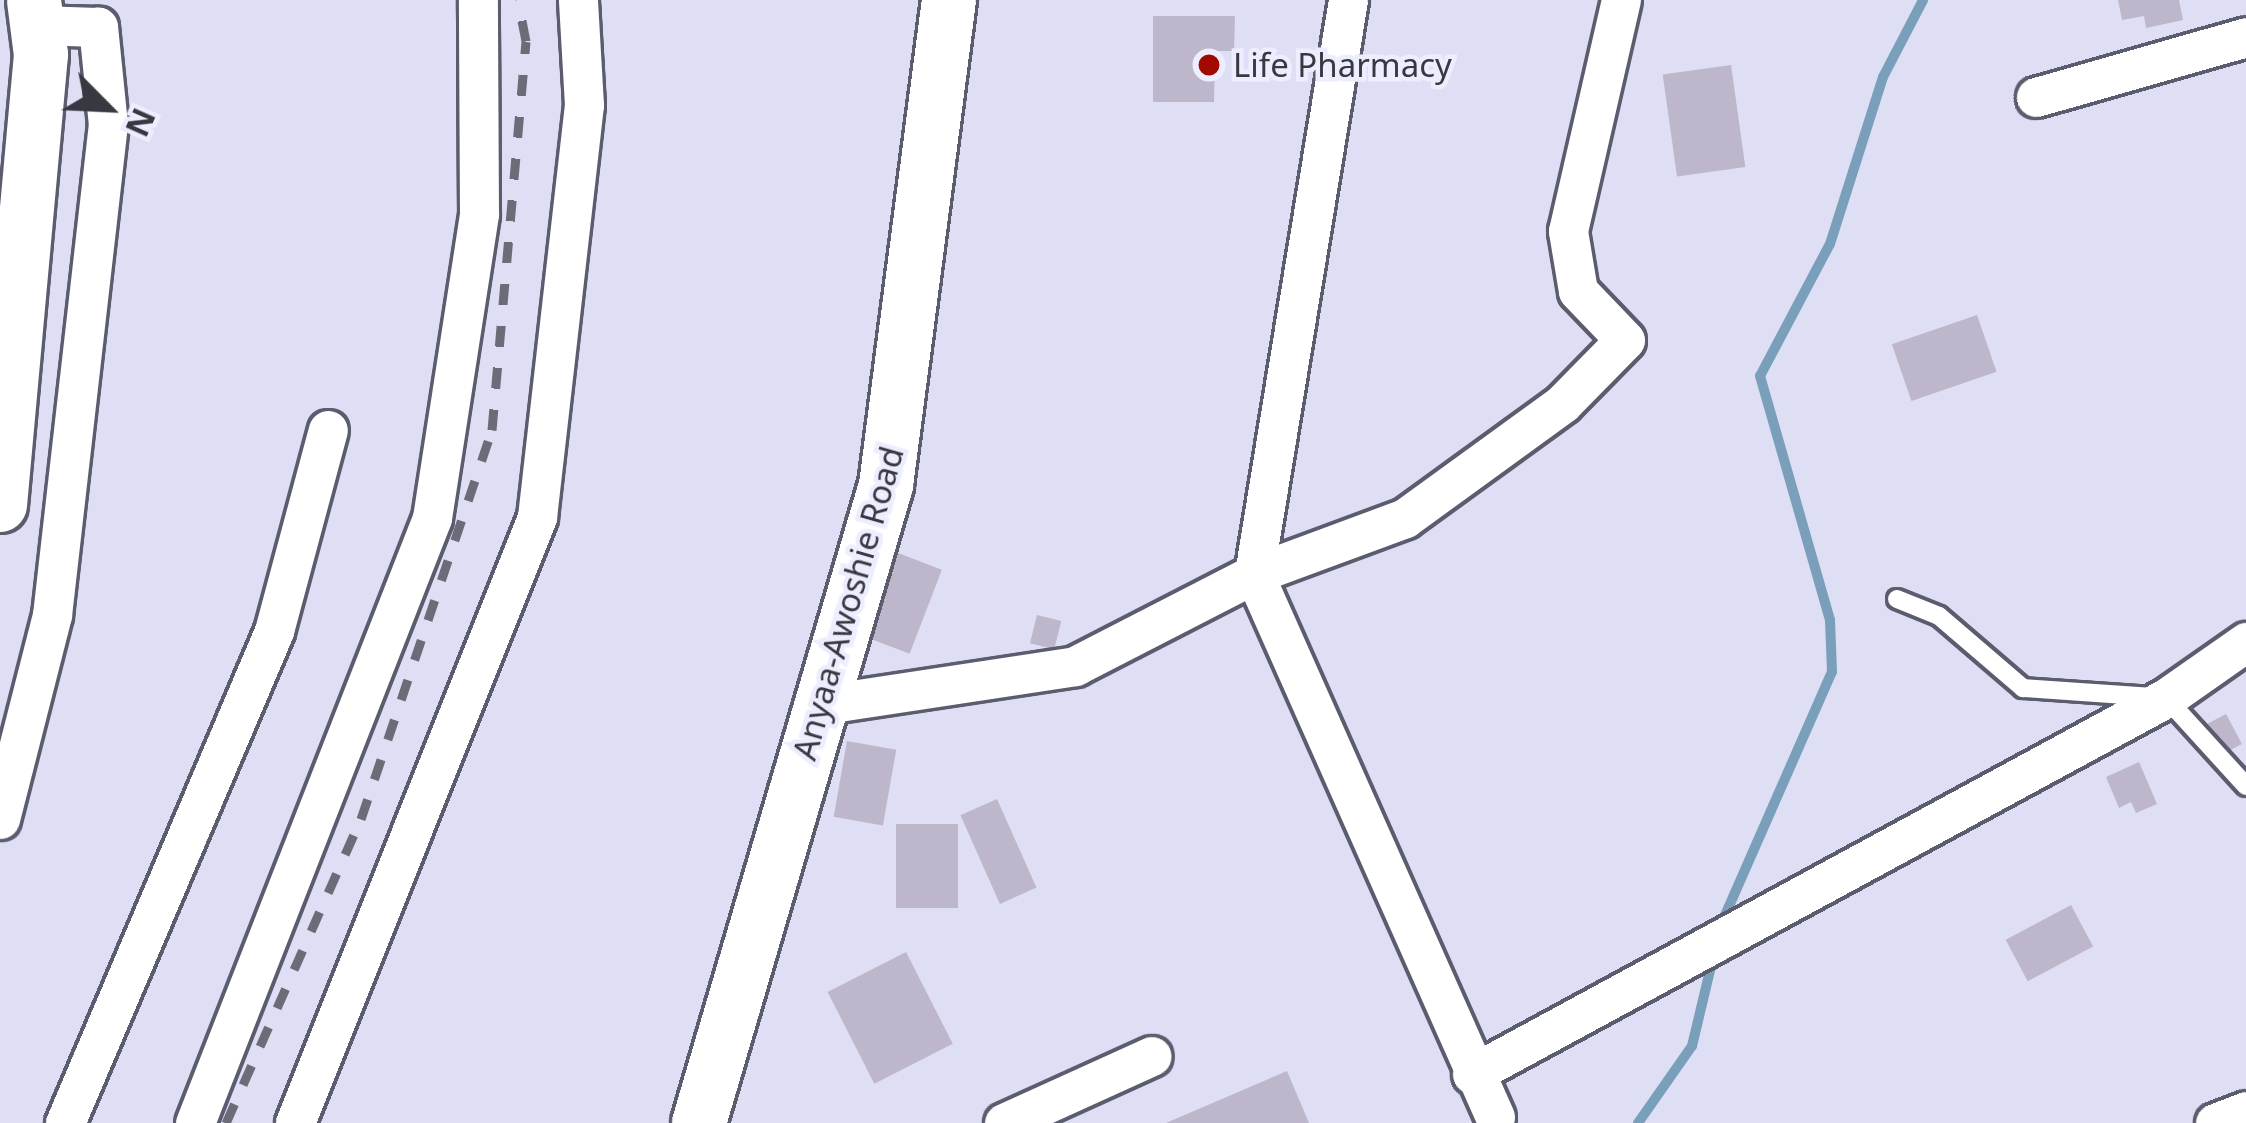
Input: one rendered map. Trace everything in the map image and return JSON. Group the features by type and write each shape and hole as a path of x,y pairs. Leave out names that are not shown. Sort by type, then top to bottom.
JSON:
{"street":[{"path":"195,1123 432,518 479,214 478,0"},
{"path":"295,1123 537,517 584,105 578,0"},
{"name":"Anyaa-Awoshie Road","path":"699,1123 898,432 949,0"},
{"path":"1348,0 1254,574 1495,1117"},
{"path":"818,705 1075,666 1254,574 1405,518 1563,403 1625,340 1578,291 1568,231 1621,0"},
{"path":"0,505 35,12 98,27 108,125 52,615 0,819"},
{"path":"2036,97 2246,37"},
{"path":"65,1123 274,632 328,430"},
{"path":"1472,1074 2166,698 2246,642"},
{"path":"1004,1123 1152,1056"},
{"path":"2215,1123 2246,1111"}],"lane":[{"path":"1897,599 1939,616 2023,688 2166,698 2246,786"}],"building":[{"path":"2118,0 2179,0 2183,20 2146,28 2144,16 2122,20"},
{"path":"1153,16 1235,16 1234,51 1215,51 1214,102 1153,102"},
{"path":"1731,65 1745,167 1677,177 1663,75"},
{"path":"1977,315 1997,372 1911,401 1892,344"},
{"path":"898,553 942,570 910,654 866,637"},
{"path":"1037,615 1061,621 1054,649 1030,643"},
{"path":"2226,714 2242,744 2223,754 2207,724"},
{"path":"847,741 896,750 883,826 834,817"},
{"path":"2139,762 2157,804 2136,813 2131,802 2119,808 2106,777"},
{"path":"997,799 1036,888 1000,904 960,815"},
{"path":"896,824 958,824 958,908 896,908"},
{"path":"2071,905 2093,946 2028,981 2006,940"},
{"path":"906,952 953,1044 874,1084 828,992"},
{"path":"1287,1071 1309,1123 1166,1123"}],"waterway":[{"path":"1719,929 1832,672 1830,620 1760,376 1830,244 1883,77 1923,0"},
{"path":"1638,1123 1692,1046 1714,954"}],"railway":[{"path":"226,1123 361,819 492,430 526,41 518,0"}],"place":[{"name":"Life Pharmacy","path":"1209,65"}]}
